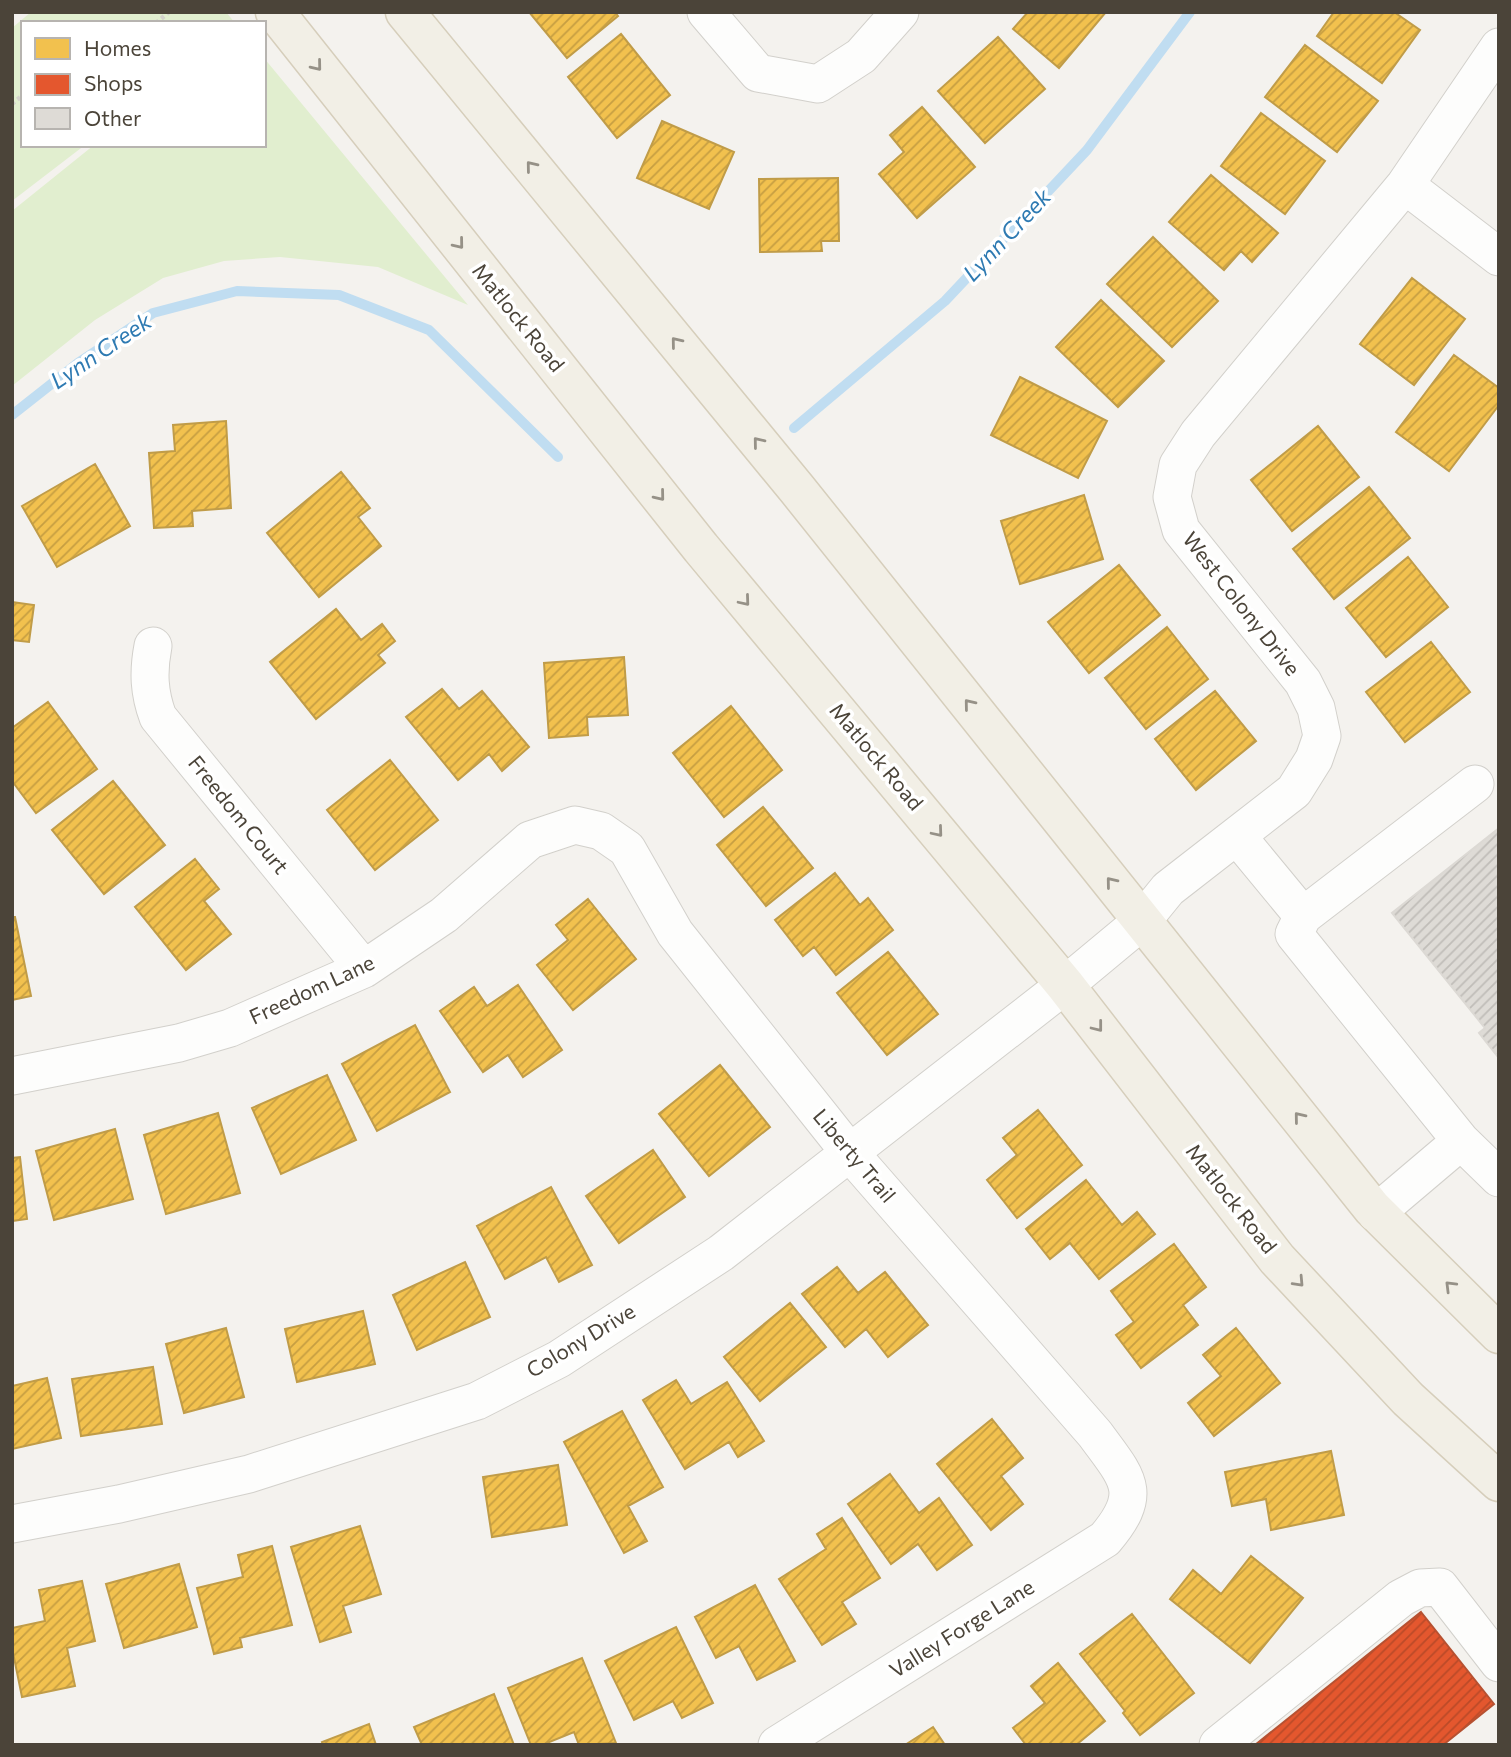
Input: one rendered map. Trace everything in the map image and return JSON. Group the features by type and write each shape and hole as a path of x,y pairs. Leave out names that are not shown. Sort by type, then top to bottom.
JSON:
{"main road":[{"name":"Matlock Road","path":"275,12 701,548 1065,985 1278,1259 1408,1399 1499,1482"},
{"path":"405,12 797,489 1376,1213 1499,1334"}],"street":[{"path":"706,12 758,73 818,84 861,57 900,12"},
{"name":"West Colony Drive","path":"1065,985 1142,921 1168,889 1294,791 1314,759 1322,736 1317,708 1303,682 1181,530 1172,497 1178,465 1198,434 1405,185 1499,47"},
{"path":"1405,185 1499,257"},
{"name":"Freedom Court","path":"153,646 148,669 151,698 158,717 364,969"},
{"path":"1475,784 1303,916 1294,934 1461,1141 1499,1178"},
{"name":"Freedom Lane","path":"12,1076 179,1043 230,1028 364,969 444,915 530,840 575,825"},
{"name":"Liberty Trail","path":"575,825 601,831 627,849 676,933 850,1153 1095,1434 1125,1480 1129,1498"},
{"path":"1237,836 1303,916"},
{"name":"Colony Drive","path":"12,1524 249,1475 477,1401 559,1359 709,1261 1065,985"},
{"path":"1376,1213 1461,1141"},
{"name":"Valley Forge Lane","path":"777,1745 1105,1539 1122,1519 1129,1498"},
{"path":"1218,1745 1401,1598 1420,1588 1440,1587 1499,1663"}],"green space":[{"path":"31,12 226,12 233,21 21,21 21,147 82,147 12,201 12,28"},
{"path":"266,60 468,305 378,267 280,257 224,261 163,278 95,320 12,386 12,211 92,147 266,147"}],"building: Homes":[{"path":"529,12 615,12 618,16 567,58"},
{"path":"1028,12 1106,12 1059,68 1013,29"},
{"path":"1334,12 1394,12 1420,30 1382,83 1317,36"},
{"path":"621,34 670,95 617,138 568,77"},
{"path":"998,37 1045,89 985,143 938,91"},
{"path":"1305,45 1378,101 1337,152 1265,97"},
{"path":"922,107 975,167 917,218 879,174 904,152 890,135"},
{"path":"1261,113 1325,161 1285,214 1221,166"},
{"path":"662,121 734,152 709,209 637,178"},
{"path":"1211,175 1278,233 1252,262 1241,251 1224,270 1169,222"},
{"path":"838,178 839,241 821,241 822,251 760,252 759,179"},
{"path":"1153,237 1218,301 1172,347 1107,284"},
{"path":"1412,278 1465,319 1414,385 1360,344"},
{"path":"1101,300 1164,361 1118,407 1056,347"},
{"path":"1454,355 1499,388 1499,405 1449,471 1396,432"},
{"path":"1020,377 1107,421 1078,478 991,435"},
{"path":"226,421 231,508 192,511 193,526 154,528 149,453 175,451 173,425"},
{"path":"1318,426 1359,477 1292,531 1251,480"},
{"path":"95,464 130,526 57,567 22,506"},
{"path":"341,472 370,508 358,517 381,546 319,597 267,533"},
{"path":"1369,487 1410,538 1334,599 1293,549"},
{"path":"1084,495 1103,559 1020,584 1001,521"},
{"path":"1408,557 1448,607 1386,657 1346,608"},
{"path":"1119,565 1160,615 1089,673 1048,622"},
{"path":"12,602 34,605 29,642 12,640"},
{"path":"336,609 361,640 382,624 395,641 378,655 385,663 316,719 270,662"},
{"path":"1167,627 1208,679 1146,729 1105,678"},
{"path":"1431,642 1470,692 1405,742 1366,692"},
{"path":"624,657 628,715 587,717 588,735 549,738 544,663"},
{"path":"442,689 459,709 482,691 529,747 502,771 489,754 458,780 406,717"},
{"path":"1215,691 1256,741 1196,790 1155,739"},
{"path":"48,702 97,769 36,813 12,781 12,728"},
{"path":"731,706 782,770 724,817 673,753"},
{"path":"390,760 438,820 375,870 327,810"},
{"path":"113,781 165,845 104,894 52,830"},
{"path":"763,807 813,868 766,906 717,845"},
{"path":"195,859 219,889 204,901 231,934 186,970 135,907"},
{"path":"835,873 860,905 868,898 893,930 836,975 814,947 803,956 775,920"},
{"path":"588,899 636,959 573,1010 537,965 568,940 556,925"},
{"path":"12,917 15,917 31,996 12,1000"},
{"path":"888,952 938,1014 887,1055 837,993"},
{"path":"518,985 562,1050 523,1077 508,1055 483,1072 440,1011 474,987 487,1006"},
{"path":"415,1025 450,1092 377,1131 342,1064"},
{"path":"720,1065 770,1127 709,1176 659,1114"},
{"path":"327,1075 356,1140 281,1174 252,1108"},
{"path":"1038,1110 1082,1165 1017,1218 987,1180 1017,1155 1003,1138"},
{"path":"218,1113 240,1193 166,1214 144,1135"},
{"path":"115,1129 133,1199 54,1220 36,1151"},
{"path":"653,1150 685,1197 619,1243 586,1196"},
{"path":"20,1157 27,1219 12,1221 12,1158"},
{"path":"1086,1180 1122,1225 1137,1212 1155,1234 1099,1279 1070,1243 1050,1259 1026,1229"},
{"path":"551,1187 592,1265 559,1282 546,1257 505,1279 477,1226"},
{"path":"1174,1244 1206,1287 1183,1305 1198,1325 1141,1368 1116,1335 1134,1322 1111,1291"},
{"path":"465,1262 490,1317 417,1350 393,1295"},
{"path":"837,1267 858,1293 885,1272 928,1325 888,1357 866,1329 845,1347 802,1294"},
{"path":"790,1303 826,1347 760,1401 724,1357"},
{"path":"363,1311 375,1364 297,1382 285,1329"},
{"path":"226,1328 244,1397 184,1413 166,1344"},
{"path":"1236,1328 1280,1383 1214,1436 1188,1403 1221,1376 1203,1355"},
{"path":"153,1367 162,1424 81,1436 72,1379"},
{"path":"47,1378 61,1438 12,1449 12,1386"},
{"path":"676,1380 691,1404 727,1382 764,1441 738,1457 729,1442 685,1469 643,1400"},
{"path":"622,1411 663,1487 628,1506 647,1541 624,1553 564,1442"},
{"path":"992,1419 1023,1458 1001,1476 1023,1504 991,1530 937,1464"},
{"path":"1331,1451 1344,1515 1271,1530 1266,1499 1232,1506 1225,1472"},
{"path":"558,1465 567,1525 492,1537 483,1477"},
{"path":"890,1474 919,1513 939,1498 972,1545 937,1570 918,1544 891,1564 848,1504"},
{"path":"842,1518 880,1578 842,1602 856,1624 822,1645 779,1579 826,1549 817,1534"},
{"path":"360,1526 381,1594 343,1606 351,1632 320,1642 291,1547"},
{"path":"272,1546 292,1625 240,1638 242,1647 214,1654 197,1588 243,1577 238,1555"},
{"path":"1251,1556 1303,1598 1250,1663 1170,1599 1193,1570 1221,1594"},
{"path":"179,1564 197,1627 124,1648 106,1584"},
{"path":"82,1581 95,1641 67,1648 75,1686 22,1697 12,1648 12,1628 45,1621 39,1590"},
{"path":"755,1585 795,1661 757,1680 739,1646 716,1658 695,1617"},
{"path":"1132,1614 1194,1693 1140,1735 1123,1713 1125,1711 1080,1654"},
{"path":"676,1627 713,1703 682,1718 673,1701 634,1720 605,1661"},
{"path":"582,1658 616,1743 579,1745 574,1732 542,1745 531,1745 508,1688"},
{"path":"1058,1663 1105,1721 1076,1745 1026,1745 1013,1728 1045,1703 1031,1686"},
{"path":"494,1694 514,1745 422,1745 414,1727"},
{"path":"369,1724 376,1745 323,1745 322,1742"},
{"path":"933,1727 945,1745 905,1745"}],"building: Shops":[{"path":"1421,1612 1494,1704 1443,1745 1255,1745"}],"building: Other":[{"path":"1499,828 1498,1057 1479,1033 1485,1028 1392,913"}],"waterway":[{"name":"Lynn Creek","path":"794,428 945,301 1087,150 1190,12"},
{"name":"Lynn Creek","path":"12,415 78,363 153,313 237,291 339,295 429,330 558,457"}]}
